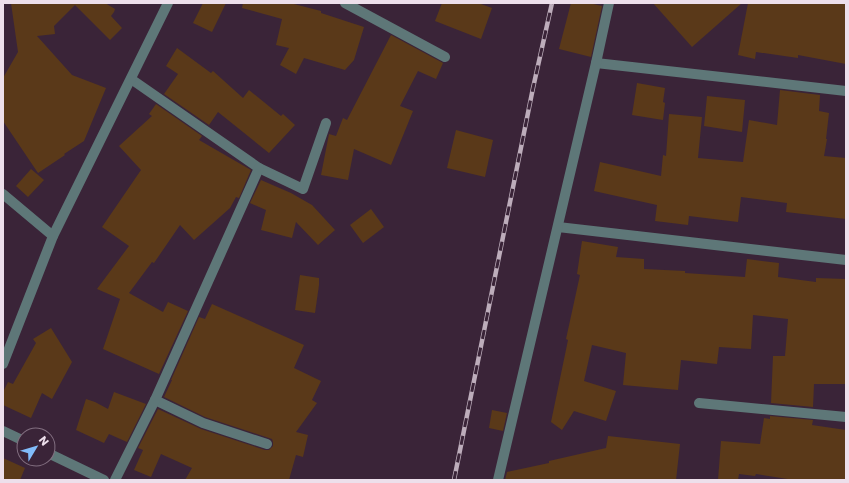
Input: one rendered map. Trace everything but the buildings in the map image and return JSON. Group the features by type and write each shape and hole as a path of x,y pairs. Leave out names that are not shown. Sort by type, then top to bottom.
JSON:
{"street":[{"path":"3,364 53,236 168,3"},
{"path":"345,3 445,57"},
{"path":"498,480 609,3"},
{"path":"596,63 846,90"},
{"path":"130,79 259,168 303,189 326,123"},
{"path":"115,480 155,400 259,168"},
{"path":"3,194 53,236"},
{"path":"558,227 846,260"},
{"path":"155,400 203,423 268,444"},
{"path":"699,403 846,417"},
{"path":"3,431 16,437"},
{"path":"56,457 104,480"}],"railway":[{"path":"454,480 533,88 552,3"}]}
